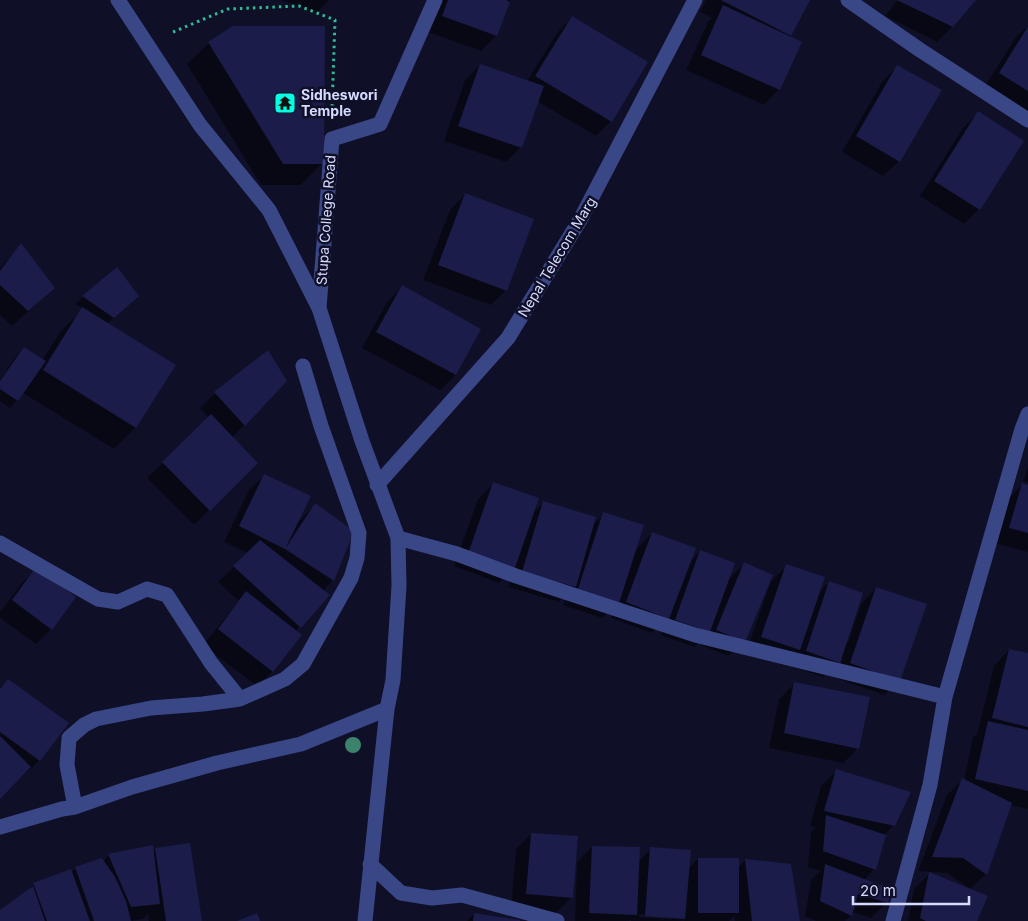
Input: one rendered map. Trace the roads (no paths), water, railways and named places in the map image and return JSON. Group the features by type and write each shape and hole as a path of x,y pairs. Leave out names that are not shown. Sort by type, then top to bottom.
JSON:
{"street":[{"path":"118,0 200,125 269,210 319,308 377,485 398,538 399,586 393,680 387,709 365,921"},
{"name":"Stupa College Road","path":"319,308 332,139 380,124 435,0"},
{"name":"Nepal Telecom Marg","path":"377,485 508,338 580,220 695,0"},
{"path":"848,0 920,50 1028,120"},
{"path":"75,807 67,765 69,738 84,725 96,719 151,708 240,699 285,679 303,664 351,578 358,552 359,533 321,426 303,366"},
{"path":"893,921 930,785 945,697 1022,429 1028,414"},
{"path":"398,538 457,554 516,576 695,635 945,697"},
{"path":"0,543 98,599 118,602 147,589 167,595 211,663 240,699"},
{"path":"0,827 75,807 132,787 217,763 300,744 387,709"},
{"path":"370,864 401,893 432,898 462,895 556,921"}],"place":[{"name":"Sidheswori Temple","path":"285,103"}]}
